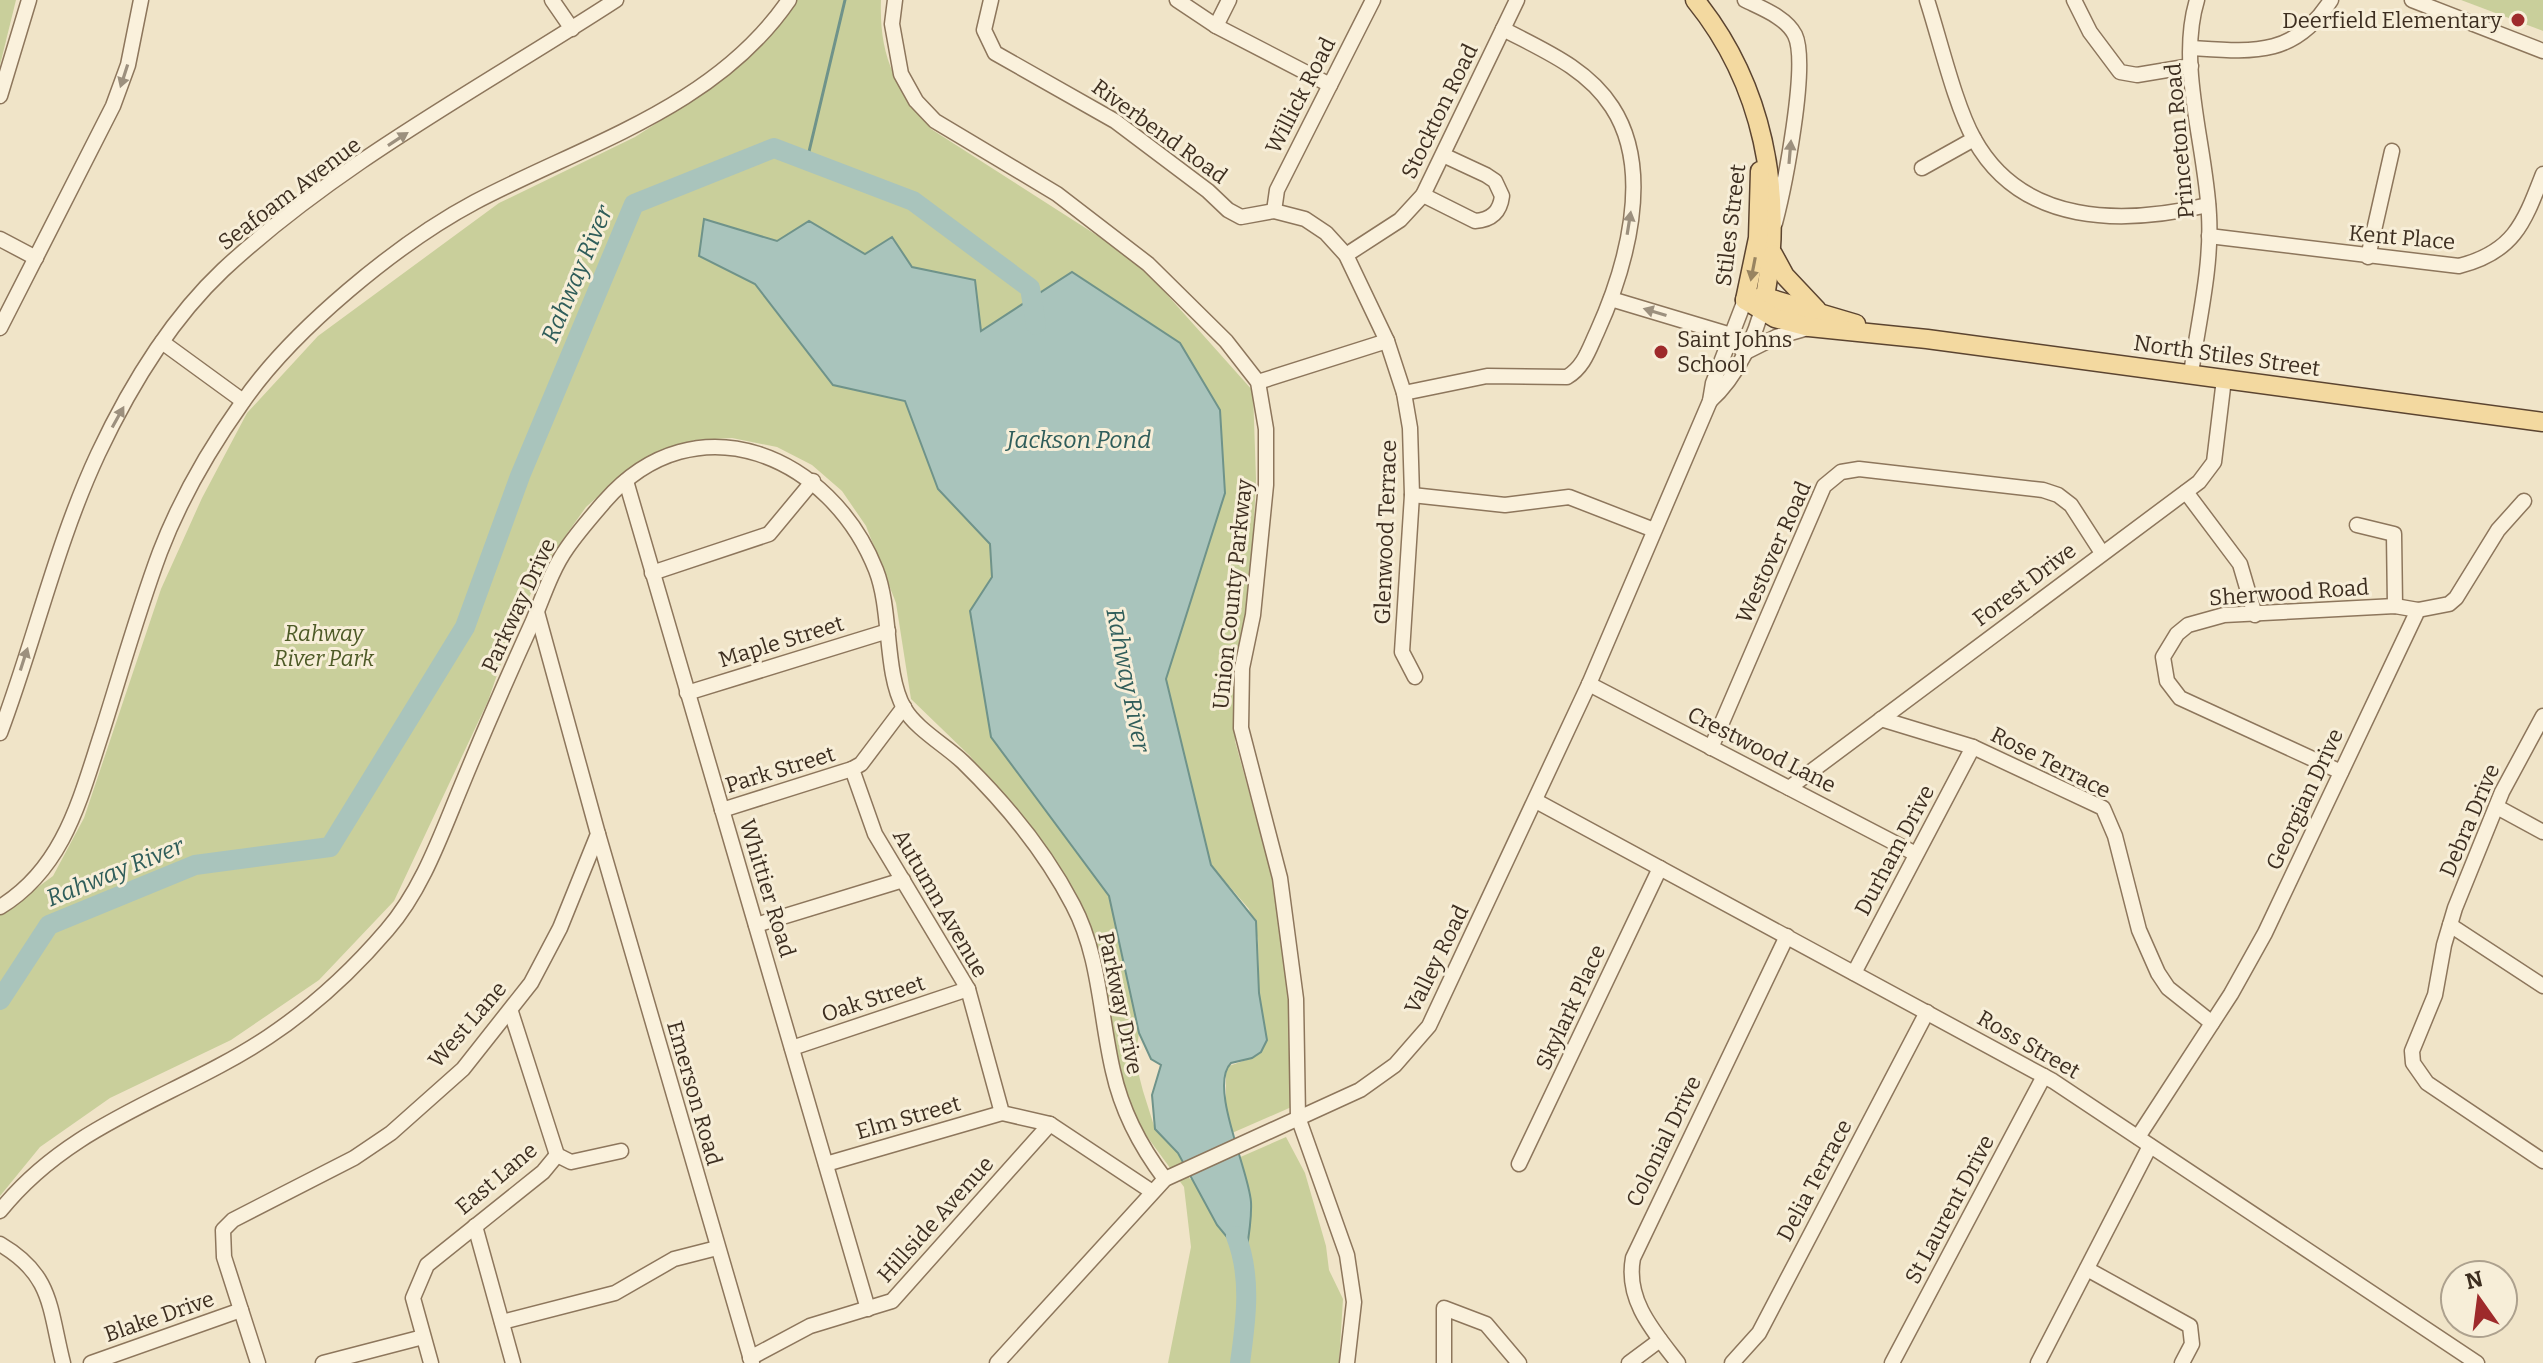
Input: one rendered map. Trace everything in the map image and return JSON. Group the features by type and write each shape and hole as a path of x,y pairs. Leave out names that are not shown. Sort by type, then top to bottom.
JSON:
{"main road":[{"name":"Stiles Street","path":"1695,0 1716,26 1734,58 1751,103 1773,194 1773,254 1763,305"},
{"name":"Stiles Street","path":"1745,300 1758,238 1760,166 1763,157"},
{"path":"1773,254 1816,321"},
{"name":"North Stiles Street","path":"1745,300 1816,321 1905,336 2543,422"}],"street":[{"path":"0,96 29,0"},
{"path":"0,328 113,106 128,65 141,0"},
{"path":"552,0 572,29"},
{"name":"Seafoam Avenue","path":"0,733 70,519 99,452 162,342 222,271 337,179 616,0"},
{"path":"0,907 35,878 72,825 161,550 196,477 243,401 316,321 370,273 428,230 486,197 669,108 759,39 789,0"},
{"name":"Union County Parkway","path":"895,0 892,24 901,74 916,101 935,121 1057,194 1148,264 1226,341 1258,382 1266,429 1266,485 1253,615 1242,668 1241,728 1280,878 1296,999 1298,1117"},
{"name":"Riverbend Road","path":"991,0 984,30 995,53 1115,121 1208,191 1228,210 1241,217 1274,211 1305,219 1326,233 1346,255"},
{"path":"1177,0 1216,26 1330,85"},
{"path":"1216,26 1229,0"},
{"name":"Willick Road","path":"1274,211 1277,190 1373,0"},
{"name":"Stockton Road","path":"1346,255 1400,220 1423,195 1517,0"},
{"path":"1745,0 1785,23 1798,45 1788,176 1774,228"},
{"path":"1927,0 1974,139 2014,187 2044,205 2076,215 2106,217 2208,205"},
{"path":"2074,0 2090,32 2120,72 2137,75 2191,66"},
{"name":"Princeton Road","path":"2191,374 2209,236 2191,66 2192,20 2197,0"},
{"path":"2193,48 2253,52 2276,48 2302,34 2331,0"},
{"path":"2412,0 2543,51"},
{"path":"1404,393 1487,376 1567,377 1584,361 1611,299 1631,204 1632,176 1626,133 1605,96 1584,75 1503,29"},
{"path":"1922,168 1974,139"},
{"path":"2368,257 2392,151"},
{"path":"1423,195 1475,221 1492,217 1498,210 1502,196 1495,181 1443,155"},
{"name":"Kent Place","path":"2209,236 2441,267 2459,266 2486,258 2508,242 2520,228 2543,174"},
{"path":"0,239 36,258"},
{"name":"Glenwood Terrace","path":"1346,255 1387,341 1404,393 1410,428 1412,495 1402,652 1415,677"},
{"path":"1611,299 1731,335 1744,353 1816,321"},
{"name":"Valley Road","path":"997,1363 1151,1191 1171,1175 1379,1078 1429,1026 1589,684 1710,401 1745,300"},
{"name":"Valley Road","path":"1710,401 1722,390 1744,353 1763,305"},
{"path":"1258,382 1387,341"},
{"path":"162,342 243,401"},
{"name":"Forest Drive","path":"1789,788 2199,482 2214,462 2224,379"},
{"name":"Parkway Drive","path":"0,1211 42,1166 94,1128 267,1038 337,984 392,925 435,851 565,551 626,481 649,465 675,454 721,446 767,455 813,481 849,519 868,552 882,589 904,707 969,768 1015,821 1075,908 1093,964 1120,1098 1138,1138 1171,1175"},
{"name":"Westover Road","path":"1711,748 1824,486 1841,472 1859,469 2043,490 2071,505 2102,553"},
{"name":"Whittier Road","path":"626,481 868,1309"},
{"path":"652,573 769,534 813,481"},
{"path":"2186,492 2240,564 2255,615"},
{"path":"1412,495 1505,505 1569,497 1654,530"},
{"path":"2418,610 2449,604 2456,598 2498,530 2524,501"},
{"path":"2357,525 2394,534 2395,606"},
{"name":"Sherwood Road","path":"2341,772 2180,698 2171,690 2163,657 2177,634 2202,619 2395,606 2418,610"},
{"name":"Georgian Drive","path":"2144,1142 2265,933 2418,610"},
{"path":"537,612 598,834"},
{"name":"Maple Street","path":"687,693 888,631"},
{"name":"Crestwood Lane","path":"1589,684 1914,853"},
{"path":"852,769 861,764 904,707"},
{"name":"Debra Drive","path":"2543,716 2497,807 2450,925 2435,995 2413,1043 2413,1063 2427,1083 2543,1161"},
{"name":"Rose Terrace","path":"1881,719 1973,747 2103,808 2115,836 2139,930 2158,973 2168,988 2212,1023"},
{"name":"Durham Drive","path":"1854,973 1914,853 1973,747"},
{"name":"Park Street","path":"722,810 852,769"},
{"name":"Autumn Avenue","path":"852,769 870,822 968,989 1002,1113"},
{"name":"Ross Street","path":"1536,801 2044,1076 2477,1363"},
{"path":"2497,807 2543,832"},
{"name":"West Lane","path":"258,1363 224,1257 223,1230 233,1220 354,1158 391,1133 463,1069 531,983 560,928 598,834"},
{"name":"Emerson Road","path":"598,834 751,1360"},
{"name":"Skylark Place","path":"1519,1164 1660,868"},
{"path":"756,925 903,880"},
{"path":"2450,925 2543,986"},
{"name":"Colonial Drive","path":"1678,1363 1645,1321 1631,1272 1633,1258 1787,936"},
{"name":"Oak Street","path":"792,1048 968,989"},
{"name":"East Lane","path":"431,1363 413,1298 427,1265 543,1172 557,1155 511,1012"},
{"name":"Delia Terrace","path":"1732,1363 1759,1333 1927,1012"},
{"name":"St Laurent Drive","path":"1892,1363 2044,1076"},
{"path":"1002,1113 1050,1124 1151,1191"},
{"name":"Elm Street","path":"826,1164 1002,1113"},
{"path":"1298,1117 1347,1255 1354,1302 1347,1363"},
{"name":"Hillside Avenue","path":"751,1360 790,1335 892,1301 1050,1124"},
{"path":"2038,1363 2087,1269 2144,1142"},
{"path":"557,1155 571,1162 621,1151"},
{"path":"475,1226 513,1363"},
{"path":"0,1244 35,1268 45,1289 63,1363"},
{"path":"502,1322 615,1293 674,1259 717,1248"},
{"path":"2087,1269 2190,1326 2192,1344 2182,1363"},
{"path":"1444,1363 1444,1308 1486,1324 1519,1363"},
{"name":"Blake Drive","path":"91,1363 118,1358 241,1310"},
{"path":"323,1363 423,1337"},
{"path":"1629,1363 1660,1340"}],"green space":[{"path":"0,0 16,0 0,65"},
{"name":"Rahway River Park","path":"794,0 881,0 883,38 892,70 908,99 931,129 1137,261 1253,391 1256,479 1250,605 1235,680 1235,741 1288,934 1296,1105 1232,1133 1226,1118 1226,1067 1252,1058 1261,1051 1267,1040 1259,993 1258,939 1249,909 1211,865 1166,679 1225,493 1220,410 1180,343 1073,272 981,331 975,280 912,267 892,237 865,254 809,221 777,241 704,220 699,256 755,284 833,385 905,401 938,489 990,544 992,577 970,611 991,737 1109,896 1139,1033 1135,1060 1155,1129 1178,1153 1190,1179 1286,1137 1305,1173 1326,1246 1329,1270 1343,1299 1339,1363 1168,1363 1191,1247 1184,1187 1143,1131 1127,1098 1088,920 1075,892 970,756 911,699 896,603 866,526 842,491 812,465 777,447 732,438 695,440 658,451 619,478 586,507 549,559 514,626 488,701 394,901 319,980 231,1040 110,1098 40,1147 0,1196 0,915 53,876 84,818 161,589 202,498 247,413 318,336 499,203 635,137 691,101"},
{"name":"Deerfield Elementary","path":"2461,0 2543,0 2543,31"}],"water":[{"name":"Jackson Pond","path":"704,219 777,241 809,221 865,254 892,237 912,267 975,280 981,331 1072,272 1180,343 1220,410 1225,493 1166,679 1211,865 1256,921 1259,993 1267,1040 1261,1052 1252,1058 1231,1063 1225,1074 1224,1090 1251,1202 1245,1259 1217,1225 1178,1153 1155,1129 1152,1095 1161,1065 1151,1059 1139,1033 1109,896 991,737 970,611 992,577 990,544 938,489 905,401 833,385 755,284 699,256"}],"waterway":[{"path":"807,160 845,0"},
{"name":"Rahway River","path":"0,1000 49,925 195,865 330,847 465,627 520,476 634,204 774,148 913,201 1030,288 1036,325"},
{"name":"Rahway River","path":"1236,1236 1246,1283 1240,1363"}],"place":[{"name":"Deerfield Elementary","path":"2518,20"},
{"name":"Saint Johns School","path":"1661,352"}]}
